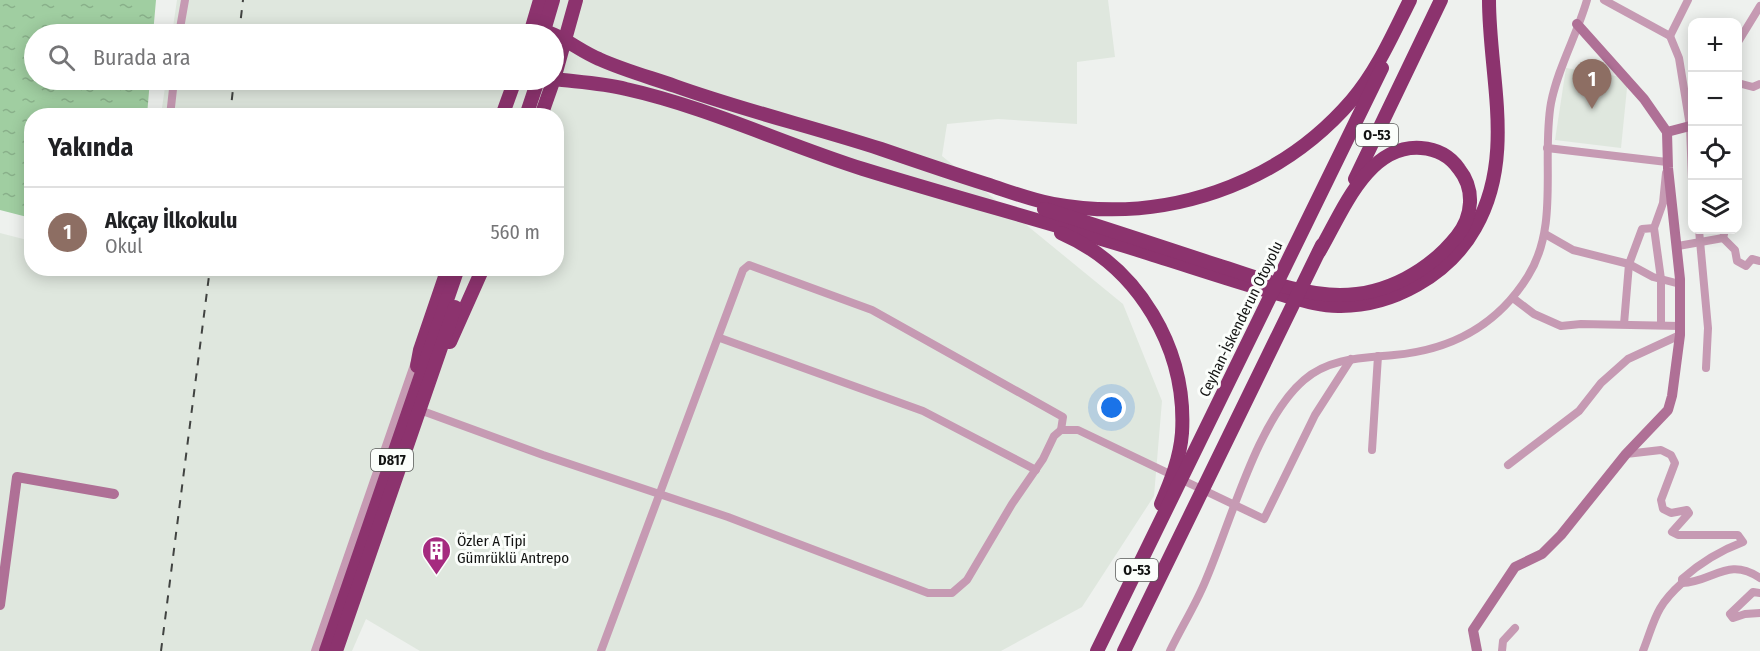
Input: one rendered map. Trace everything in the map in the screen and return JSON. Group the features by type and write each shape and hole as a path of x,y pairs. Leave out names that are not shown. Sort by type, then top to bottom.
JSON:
{"highway":[{"path":"536,24 540,0"},
{"path":"540,24 553,0"},
{"path":"555,24 562,0"},
{"path":"564,46 576,0"},
{"path":"566,40 597,59 679,88 1053,204 1132,209 1201,198 1267,171 1300,147 1352,100 1376,65 1410,0"},
{"name":"Ceyhan-İskenderun Otoyolu","path":"1096,651 1179,472 1268,302 1415,0"},
{"name":"O-53","path":"1125,651 1441,0"},
{"path":"564,80 627,89 757,130 862,169 978,201 1316,304 1357,304 1393,296 1417,285 1457,252 1475,229 1487,203 1498,153 1498,119 1489,0"},
{"path":"505,108 511,90"},
{"path":"520,108 526,90"},
{"path":"529,108 535,90"},
{"path":"543,108 550,90"},
{"path":"877,148 939,175 1264,280 1319,294 1364,293 1389,286 1414,275 1434,261 1449,245 1467,219 1470,195 1466,180 1451,159 1439,152 1419,148 1398,150 1384,156 1370,170 1319,252"},
{"path":"978,201 1039,223 1086,246 1126,278 1142,297 1166,337 1179,382 1182,435 1179,472"},
{"path":"415,408 420,350 445,276"},
{"name":"D817","path":"336,651 456,276"},
{"name":"D817","path":"326,651 415,408 426,395 465,276"},
{"path":"426,395 479,276"}],"street":[{"path":"181,24 185,0"},
{"path":"1170,651 1205,583 1233,505 1273,420 1287,398 1304,380 1324,367 1351,359 1423,351 1470,335 1493,319 1513,298 1538,257 1545,234 1547,148 1551,102 1587,0"},
{"path":"1604,0 1670,36 1679,58 1688,108"},
{"path":"1670,36 1688,0"},
{"path":"1742,34 1760,6"},
{"path":"1477,651 1473,630 1502,583 1515,567 1542,554 1561,535 1626,454 1668,410 1672,396 1680,331 1682,245 1668,165 1667,132 1644,99 1578,24"},
{"path":"1742,84 1753,87 1760,84"},
{"path":"171,108 173,90"},
{"path":"1667,132 1688,125"},
{"path":"1547,148 1668,165"},
{"path":"1661,324 1661,279 1654,228 1663,203 1663,185 1668,165"},
{"path":"1624,324 1629,264 1642,229 1654,228"},
{"path":"1545,234 1573,250 1629,264 1661,279 1680,284"},
{"path":"1699,234 1708,328 1706,368"},
{"path":"1723,238 1724,234"},
{"path":"1682,245 1699,244 1723,238"},
{"path":"1723,238 1735,250 1737,261 1746,266 1752,259 1760,261"},
{"path":"601,651 744,270 749,265 757,266 872,310 1063,417 1061,430"},
{"path":"1513,298 1534,314 1560,326 1661,324 1680,331"},
{"path":"1508,465 1579,411 1600,383 1628,358 1680,331"},
{"path":"720,338 923,411 1036,470"},
{"path":"315,651 401,396 420,350"},
{"path":"1372,450 1378,357"},
{"path":"415,408 728,517 928,592 942,595 952,593 967,580 1036,470 1054,436 1061,430 1078,430 1264,519 1315,415 1351,359"},
{"path":"1626,454 1662,450 1671,455 1675,464 1661,500 1663,509 1671,513 1687,510 1689,513 1672,532 1678,535 1738,535 1743,542 1722,550 1697,565 1682,579 1682,583"},
{"path":"0,605 17,477 114,494"},
{"path":"1643,651 1656,613 1667,596 1682,583 1728,569 1747,569 1760,578"},
{"path":"1760,594 1753,592 1730,614 1733,618 1760,613"},
{"path":"1502,651 1503,641 1515,628"}],"shaded area":[{"path":"177,0 1108,0 1115,57 1077,62 1077,124 998,119 947,124 942,156 1123,304 1162,401 1154,496 1082,607 1001,651 420,651 366,619 352,651 0,651 0,233 24,239 24,276 564,276 564,108 162,108 165,90 564,90 564,24 173,24"},
{"path":"1566,68 1628,78 1621,148 1555,140"}],"water":[{"path":"0,0 156,0 154,24 24,24 24,90 149,90 148,108 24,108 24,216 0,210"}],"railway":[{"path":"240,24 243,0"},
{"path":"231,108 233,90"},
{"path":"161,651 209,276"}],"place":[{"name":"Akçay İlkokulu","path":"1592,109"},
{"name":"Özler A Tipi Gümrüklü Antrepo","path":"436,576"}]}
